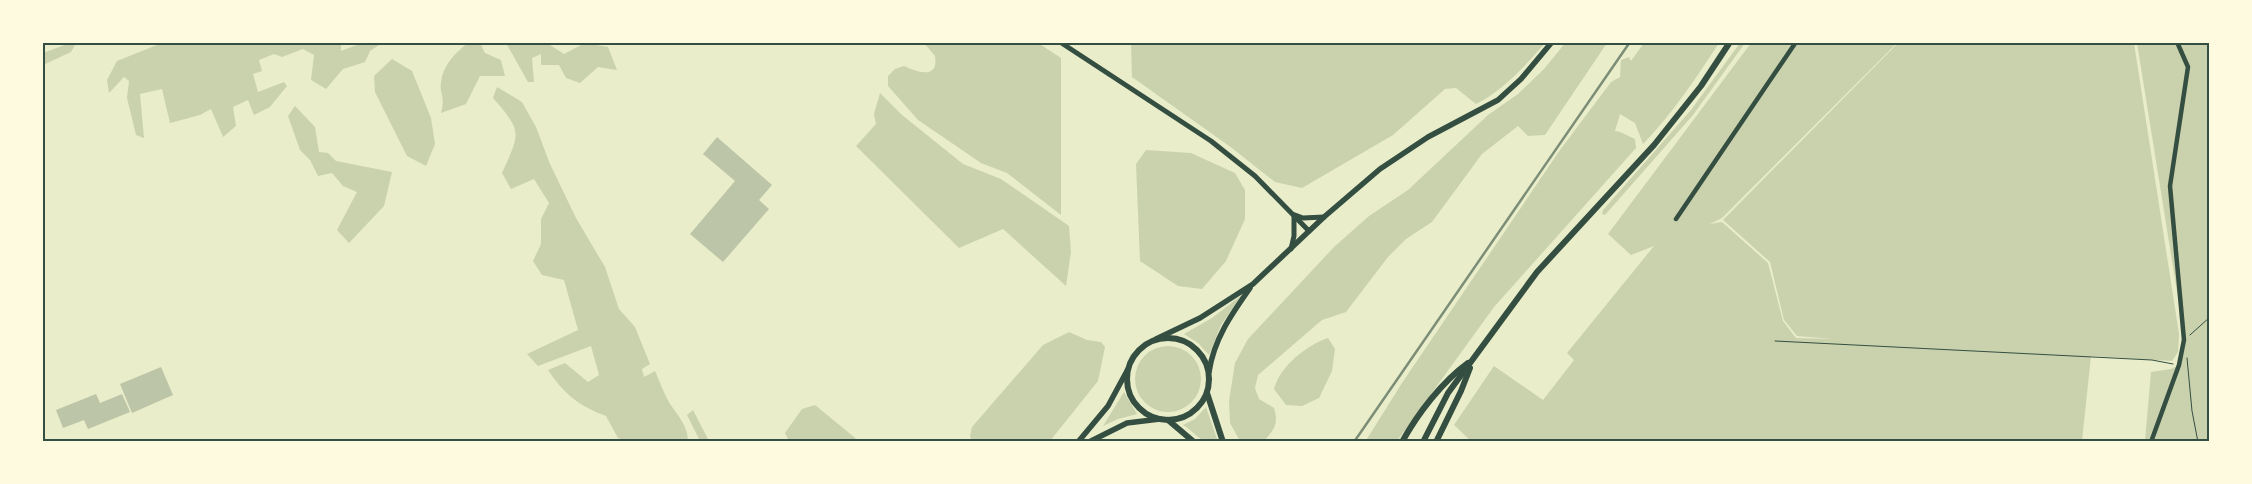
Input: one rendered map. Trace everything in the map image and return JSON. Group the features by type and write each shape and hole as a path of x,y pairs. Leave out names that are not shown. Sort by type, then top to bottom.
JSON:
{"main road":[{"path":"1078,442 1108,406 1139,350 1156,339 1200,318 1253,284 1324,217 1404,152 1498,100 1521,79 1552,42"},
{"path":"1423,442 1438,409 1537,272 1654,145 1702,86 1730,42"},
{"path":"1223,442 1207,393 1212,353 1219,336 1253,284"},
{"path":"1156,339 1170,338 1189,344 1200,353 1209,372"},
{"path":"1402,442 1449,379 1473,360"},
{"path":"1436,442 1461,391 1473,360"},
{"path":"1128,369 1129,391 1136,404 1146,414 1164,420 1194,442"},
{"path":"1089,442 1127,423 1182,418 1194,410 1207,393"}],"street":[{"path":"1060,42 1212,140 1256,176 1309,231"},
{"path":"1676,219 1796,42"},
{"path":"2151,442 2179,365 2184,340 2170,186 2174,148 2186,95 2188,67 2177,42"},
{"path":"1294,215 1303,218 1324,217"},
{"path":"1290,248 1294,236 1294,215"}],"path":[{"path":"2184,340 2210,318"},
{"path":"1775,341 2152,360 2179,365"},
{"path":"2187,355 2192,411 2198,442"}],"green space":[{"path":"341,42 341,51 362,43 382,43 370,51 365,62 343,69 326,89 311,80 314,55 303,49 282,57 274,54 259,60 262,71 253,74 258,92 284,82 287,86 270,107 254,115 248,100 233,107 236,126 223,137 211,109 200,115 170,123 162,89 140,94 144,138 136,135 127,98 129,81 124,77 109,93 107,80 117,61 162,43"},
{"path":"1131,42 1545,43 1514,77 1496,92 1476,104 1456,88 1445,89 1393,135 1302,188 1275,182 1232,148 1132,77"},
{"path":"1566,42 1607,43 1545,135 1528,136 1518,126 1482,154 1432,222 1406,239 1388,257 1346,312 1322,320 1258,375 1255,388 1259,399 1274,408 1276,423 1264,441 1240,441 1230,423 1229,401 1235,363 1248,339 1334,247 1369,216 1408,190 1488,115 1518,94 1544,69"},
{"path":"1899,42 2134,43 2179,334 2178,352 2172,361 2091,356 2082,441 1472,442 1454,425 1494,366 1543,400 1574,360 1567,353 1654,246 1631,255 1608,234 1751,43 1897,43 1722,218 1710,224 1722,222 1768,263 1783,321 1796,338 1833,339 1797,336 1784,320 1770,262 1723,220"},
{"path":"70,43 76,43 71,52 43,65 43,53"},
{"path":"468,43 480,43 485,53 501,60 505,76 480,76 466,104 441,113 443,103 441,86 444,70 455,55"},
{"path":"506,43 552,43 550,45 564,54 585,43 608,47 617,70 598,67 580,83 566,78 559,65 541,65 541,54 532,58 534,82 528,82"},
{"path":"924,43 1038,43 1061,58 1061,215 1007,173 981,163 918,120 888,86 888,76 895,69 904,66 926,72 934,69 935,56"},
{"path":"1644,43 1719,43 1674,108 1643,144 1635,123 1620,114 1615,131 1635,139 1636,148 1494,307 1397,441 1365,442 1402,383 1560,150 1611,82 1620,77 1621,60 1629,57 1631,61"},
{"path":"1740,43 1745,43 1693,115 1605,215 1602,214 1603,210 1691,110"},
{"path":"2137,43 2209,43 2209,441 2145,441 2151,372 2171,369 2179,365 2183,329"},
{"path":"392,59 412,71 431,118 435,144 426,166 407,156 375,92 374,76"},
{"path":"497,87 522,102 536,127 550,164 576,218 605,267 619,309 635,327 650,364 642,369 644,377 655,371 668,400 684,426 688,441 625,441 618,438 606,416 588,408 566,392 548,370 565,363 588,382 599,375 591,346 538,366 527,354 578,330 564,280 542,275 533,261 541,244 541,219 549,203 534,179 511,189 502,173 515,141 516,133 510,118 493,98"},
{"path":"880,93 902,115 963,164 1001,179 1069,226 1071,252 1066,286 1003,229 959,248 856,146 876,124 874,114"},
{"path":"295,106 315,127 319,152 328,153 336,161 392,172 384,206 349,243 337,230 357,192 343,186 332,173 318,176 310,160 300,150 288,116"},
{"path":"1146,150 1191,153 1235,173 1245,190 1245,219 1226,261 1202,289 1178,286 1140,261 1136,164"},
{"path":"1243,294 1221,325 1209,355 1198,343 1184,334 1212,318"},
{"path":"1069,332 1087,340 1101,342 1105,347 1098,381 1050,441 972,441 970,436 972,427 1043,345"},
{"path":"1328,338 1335,349 1332,371 1319,398 1302,406 1286,405 1274,389 1282,372 1303,351"},
{"path":"1168,346 1181,349 1191,356 1198,366 1201,379 1198,392 1191,402 1181,409 1168,412 1155,409 1145,402 1138,392 1135,379 1138,366 1145,356 1155,349"},
{"path":"1124,392 1137,414 1118,419 1103,426"},
{"path":"815,405 858,441 789,441 785,433 802,409"},
{"path":"1206,407 1217,439 1212,441 1199,438 1183,425 1195,419"},
{"path":"693,410 709,441 700,441 687,415"}],"building":[{"path":"717,137 772,185 759,200 769,209 723,262 690,234 735,181 703,154"},
{"path":"161,367 173,395 132,413 120,384"},
{"path":"96,394 100,403 122,394 130,412 88,429 84,420 63,428 56,410"}],"railway":[{"path":"1354,442 1630,42"}]}
